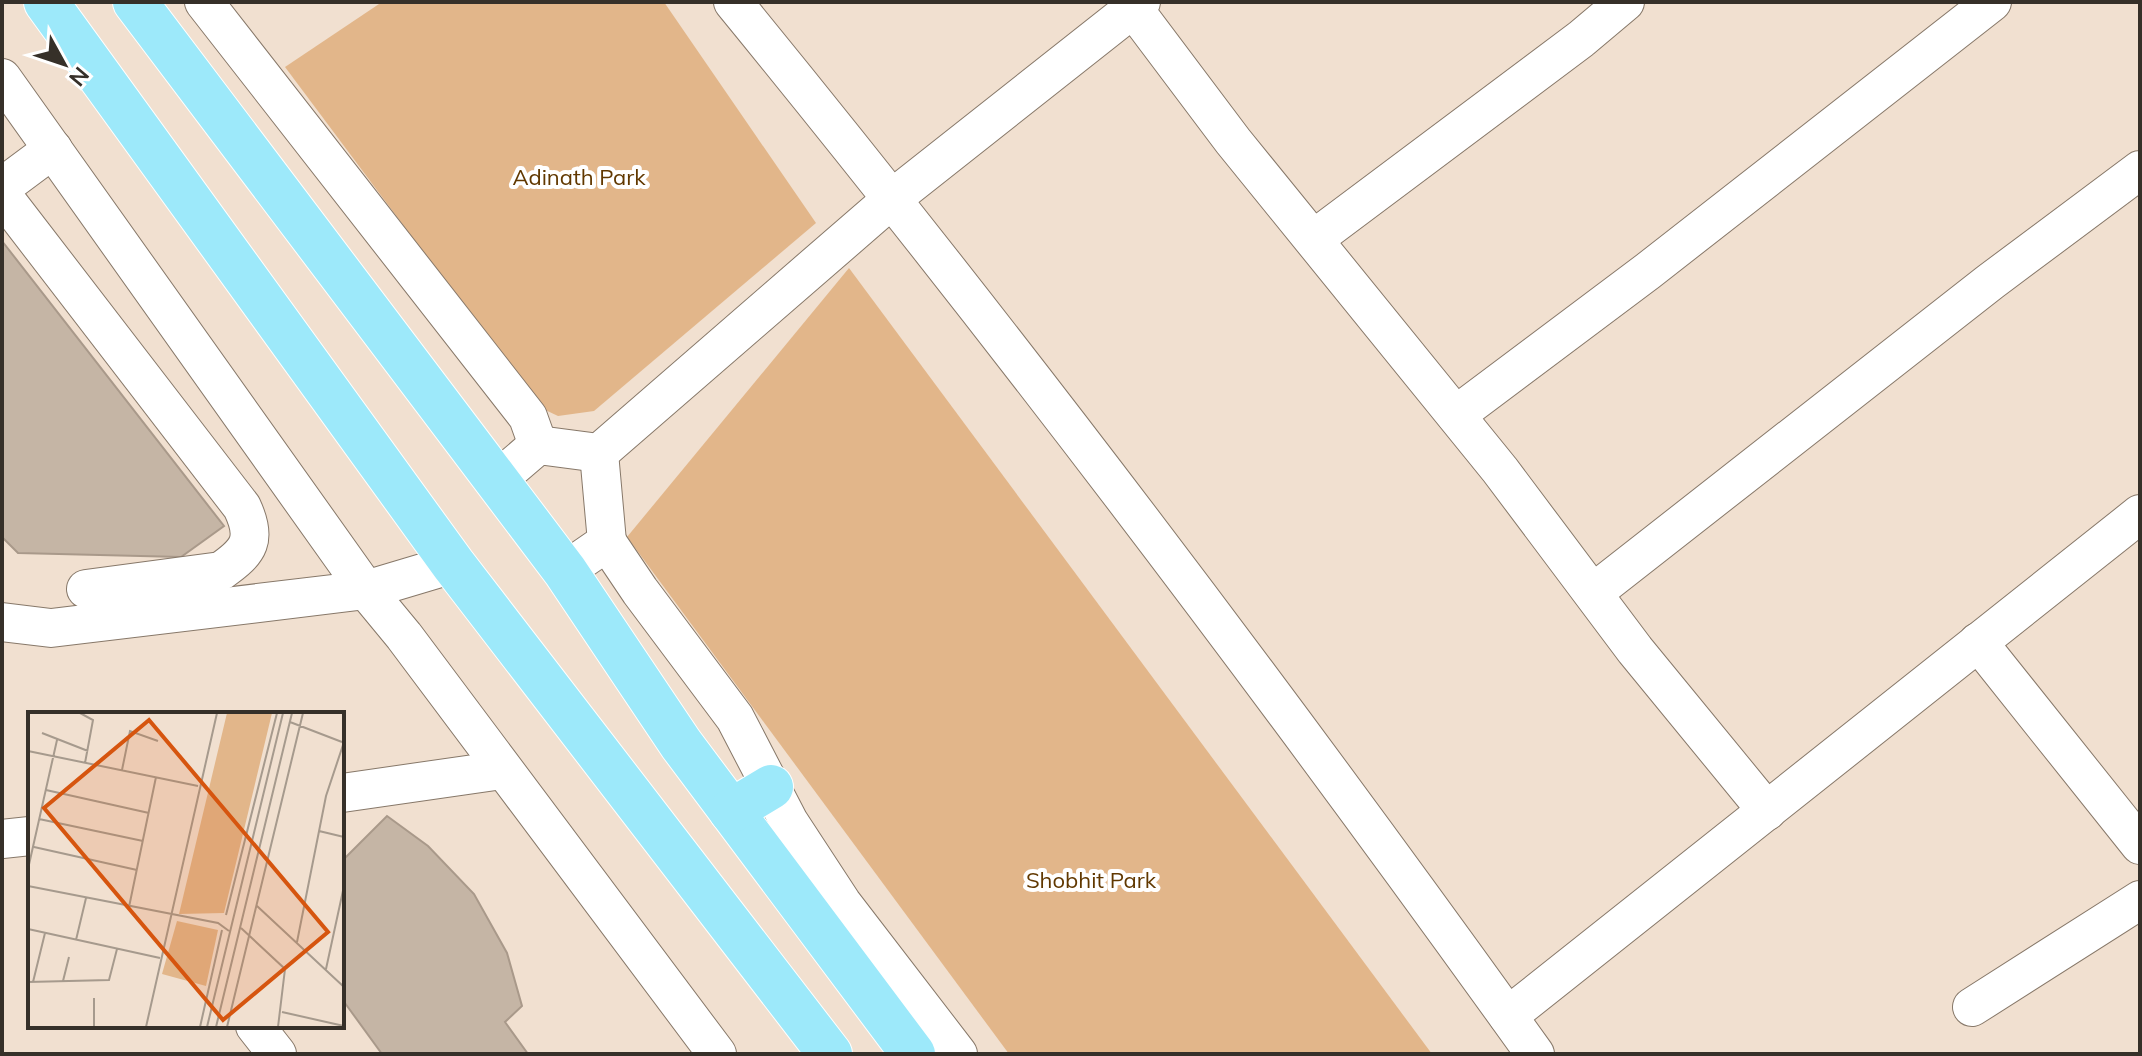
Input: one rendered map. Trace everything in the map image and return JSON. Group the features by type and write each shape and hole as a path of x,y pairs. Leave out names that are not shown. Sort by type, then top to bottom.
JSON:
{"main road":[{"path":"46,2 453,564 830,1054"},
{"path":"135,2 565,571 681,744 913,1054"},
{"path":"731,811 771,787"}],"street":[{"path":"204,2 528,417 538,445"},
{"path":"733,2 893,198 1211,612 1535,1054"},
{"path":"1314,239 1581,39 1625,2"},
{"path":"1456,415 1660,262 1992,2"},
{"path":"496,481 538,445 599,453 893,198 1137,5 1233,141 1456,415 1635,650 1767,811"},
{"path":"2,78 366,590 404,636 717,1054"},
{"path":"2,187 53,149"},
{"path":"1593,593 1990,282 2140,170"},
{"path":"2,195 242,507 250,525 245,550 235,562 221,571 86,589"},
{"path":"599,453 607,542 735,718 789,822 842,903 958,1054"},
{"path":"1508,1016 2140,514"},
{"path":"565,571 607,542"},
{"path":"2,622 51,628 366,590 453,564"},
{"path":"1978,642 2140,845"},
{"path":"344,793 502,770"},
{"path":"2,839 28,836"},
{"path":"1972,1007 2140,900"},
{"path":"257,1028 277,1054"}],"green space":[{"name":"Adinath Park","path":"382,2 664,2 816,223 594,411 558,416 539,407 285,67"},
{"name":"Shobhit Park","path":"849,268 1432,1054 1009,1054 627,537"}],"building":[{"path":"2,241 224,526 181,557 18,553 2,537"},
{"path":"387,816 428,846 474,894 507,953 522,1006 505,1022 528,1054 382,1054 344,1002 344,859"}]}
